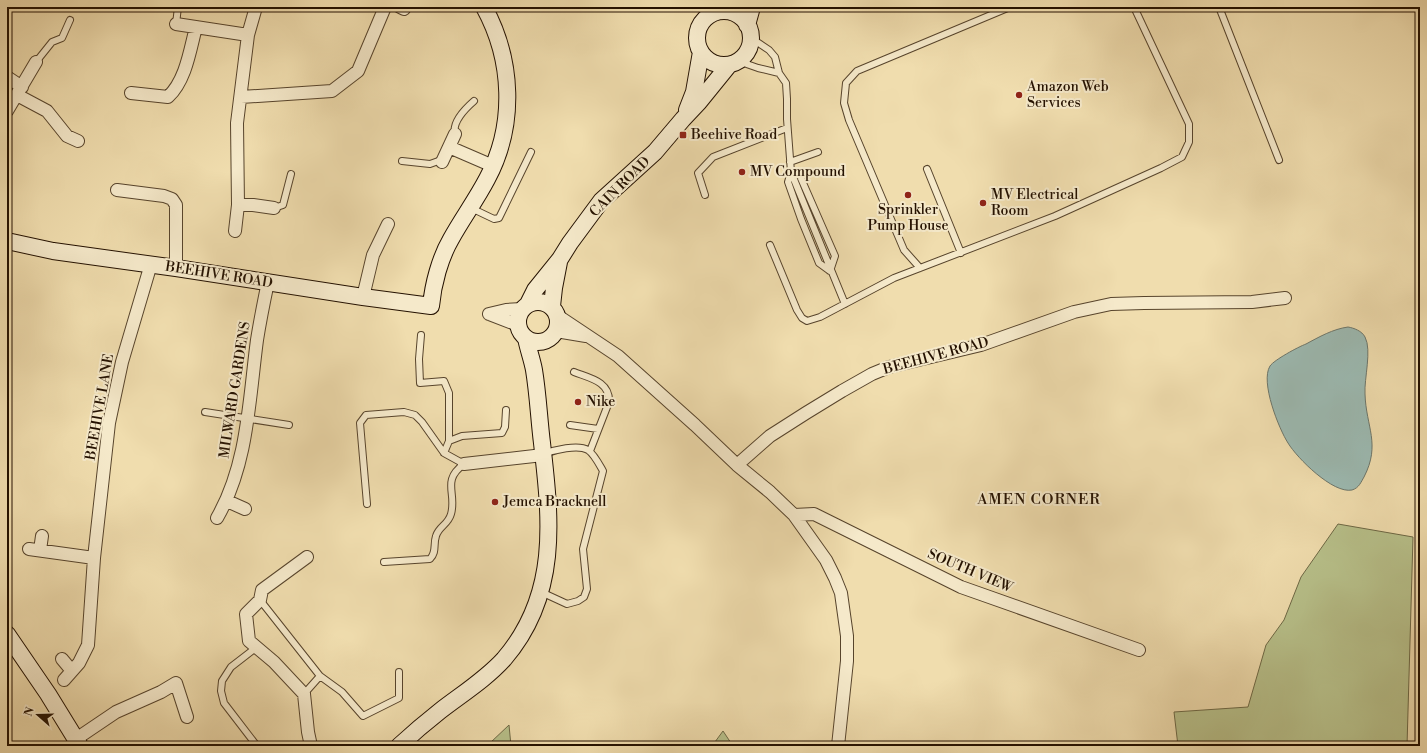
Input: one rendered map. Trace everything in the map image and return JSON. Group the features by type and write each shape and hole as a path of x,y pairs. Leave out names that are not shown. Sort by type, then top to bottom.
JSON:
{"street":[{"path":"235,231 238,205 237,123 248,35 256,7"},
{"path":"241,97 332,91 358,71 385,7"},
{"path":"470,208 494,166 504,131 507,113 508,88 504,58 494,24 484,7"},
{"path":"749,32 743,20 737,15 718,10 704,20 700,26 697,39 701,52 712,62 719,64 734,63 745,55 749,47 752,7"},
{"path":"176,24 248,35"},
{"path":"131,93 168,97 175,91 186,66 196,27"},
{"name":"CAIN ROAD","path":"683,119 694,92 701,52"},
{"path":"7,111 36,62"},
{"name":"CAIN ROAD","path":"525,306 535,290 602,202 655,152 734,63"},
{"path":"7,77 19,91 47,111 67,136 78,141"},
{"path":"443,161 455,134"},
{"path":"449,147 494,166"},
{"path":"117,190 164,196 172,199 176,205 176,268"},
{"path":"238,205 253,205 274,208"},
{"name":"BEEHIVE ROAD","path":"7,241 53,251 431,306 432,296 442,258 450,241 470,208"},
{"path":"363,297 373,255 388,224"},
{"name":"CAIN ROAD","path":"534,370 553,324 554,288 560,259"},
{"name":"BEEHIVE LANE","path":"62,659 68,676 79,663 88,644 94,558 109,423 122,362 150,264"},
{"name":"MILWARD GARDENS","path":"217,518 227,501 243,447 268,282"},
{"name":"BEEHIVE ROAD","path":"736,465 770,436 842,391 872,374 889,367 981,345 1074,312 1111,304 1252,302 1285,298"},
{"path":"534,301 541,301 547,303 553,324 536,342 522,332 489,314 525,306 534,301"},
{"path":"399,746 439,712 480,682 504,659 521,635 541,592 547,559 548,515 534,370 518,320 525,306"},
{"path":"553,324 587,336 618,356 695,425 736,465 770,492 794,515 826,560 841,593 847,636 847,661 838,746"},
{"path":"464,464 543,455"},
{"path":"227,501 245,510"},
{"name":"SOUTH VIEW","path":"794,515 814,514 961,587 1139,650"},
{"path":"42,536 35,550 94,558"},
{"path":"307,557 262,590 260,600 246,614 249,641 274,662 304,694 311,746"},
{"path":"7,634 78,743 116,712 176,683 187,717"}],"lane":[{"path":"176,24 178,7"},
{"path":"920,268 904,250 849,120 844,103 846,83 857,72 1010,7"},
{"path":"770,245 794,306 802,318 807,321 820,317 894,278 1055,216 1182,157 1189,142 1189,124 1134,7"},
{"path":"1219,7 1280,160"},
{"path":"36,62 52,42 62,38 70,20"},
{"path":"749,32 775,56 779,73 786,83 787,128 791,172 788,182 801,220 819,263 830,271 845,304"},
{"path":"734,63 779,73"},
{"path":"455,134 454,130 462,112 474,102"},
{"path":"705,195 698,173 713,157 787,128"},
{"path":"470,208 494,219 499,218 530,152"},
{"path":"790,162 818,152"},
{"path":"402,161 430,164 443,161"},
{"path":"927,169 961,253"},
{"path":"791,172 800,176 835,256 830,271"},
{"path":"274,208 283,205 291,174"},
{"path":"421,335 419,359 420,383 444,381 449,394 449,441 444,453"},
{"path":"574,372 594,379 606,388 609,395 609,402 590,451"},
{"path":"449,441 462,436 502,433 505,427 506,410"},
{"path":"206,412 289,425"},
{"path":"367,504 360,423 366,415 404,412 415,415 422,422 444,453 464,464 455,471 453,475 451,484 452,512 447,524 437,533 435,538 434,555 430,559 384,562"},
{"path":"570,425 598,429"},
{"path":"541,592 567,604 578,601 584,597 587,589 583,549 603,471 590,451 584,448 554,450 543,455"},
{"path":"260,600 320,676 342,692 363,716 399,698 398,672"},
{"path":"257,647 231,667 222,681 221,691 224,703 257,746"},
{"path":"304,694 320,676"}],"green space":[{"path":"1338,524 1413,537 1407,746 1178,746 1174,712 1248,707 1266,645 1284,620 1301,577"},
{"path":"509,725 511,746 490,746 490,743"},
{"path":"723,731 733,746 712,746"}],"water":[{"path":"1348,327 1360,331 1365,337 1367,343 1368,357 1365,394 1372,445 1369,465 1361,483 1352,490 1344,490 1316,474 1307,466 1288,443 1276,417 1267,383 1270,366 1276,360 1326,334"}],"place":[{"name":"Amazon Web Services","path":"1019,95"},
{"name":"Beehive Road","path":"683,135"},
{"name":"MV Compound","path":"742,172"},
{"name":"Sprinkler Pump House","path":"908,195"},
{"name":"MV Electrical Room","path":"983,203"},
{"name":"Nike","path":"578,402"},
{"name":"Jemca Bracknell","path":"495,502"}],"district":[{"name":"AMEN CORNER","path":"1039,499"}]}
